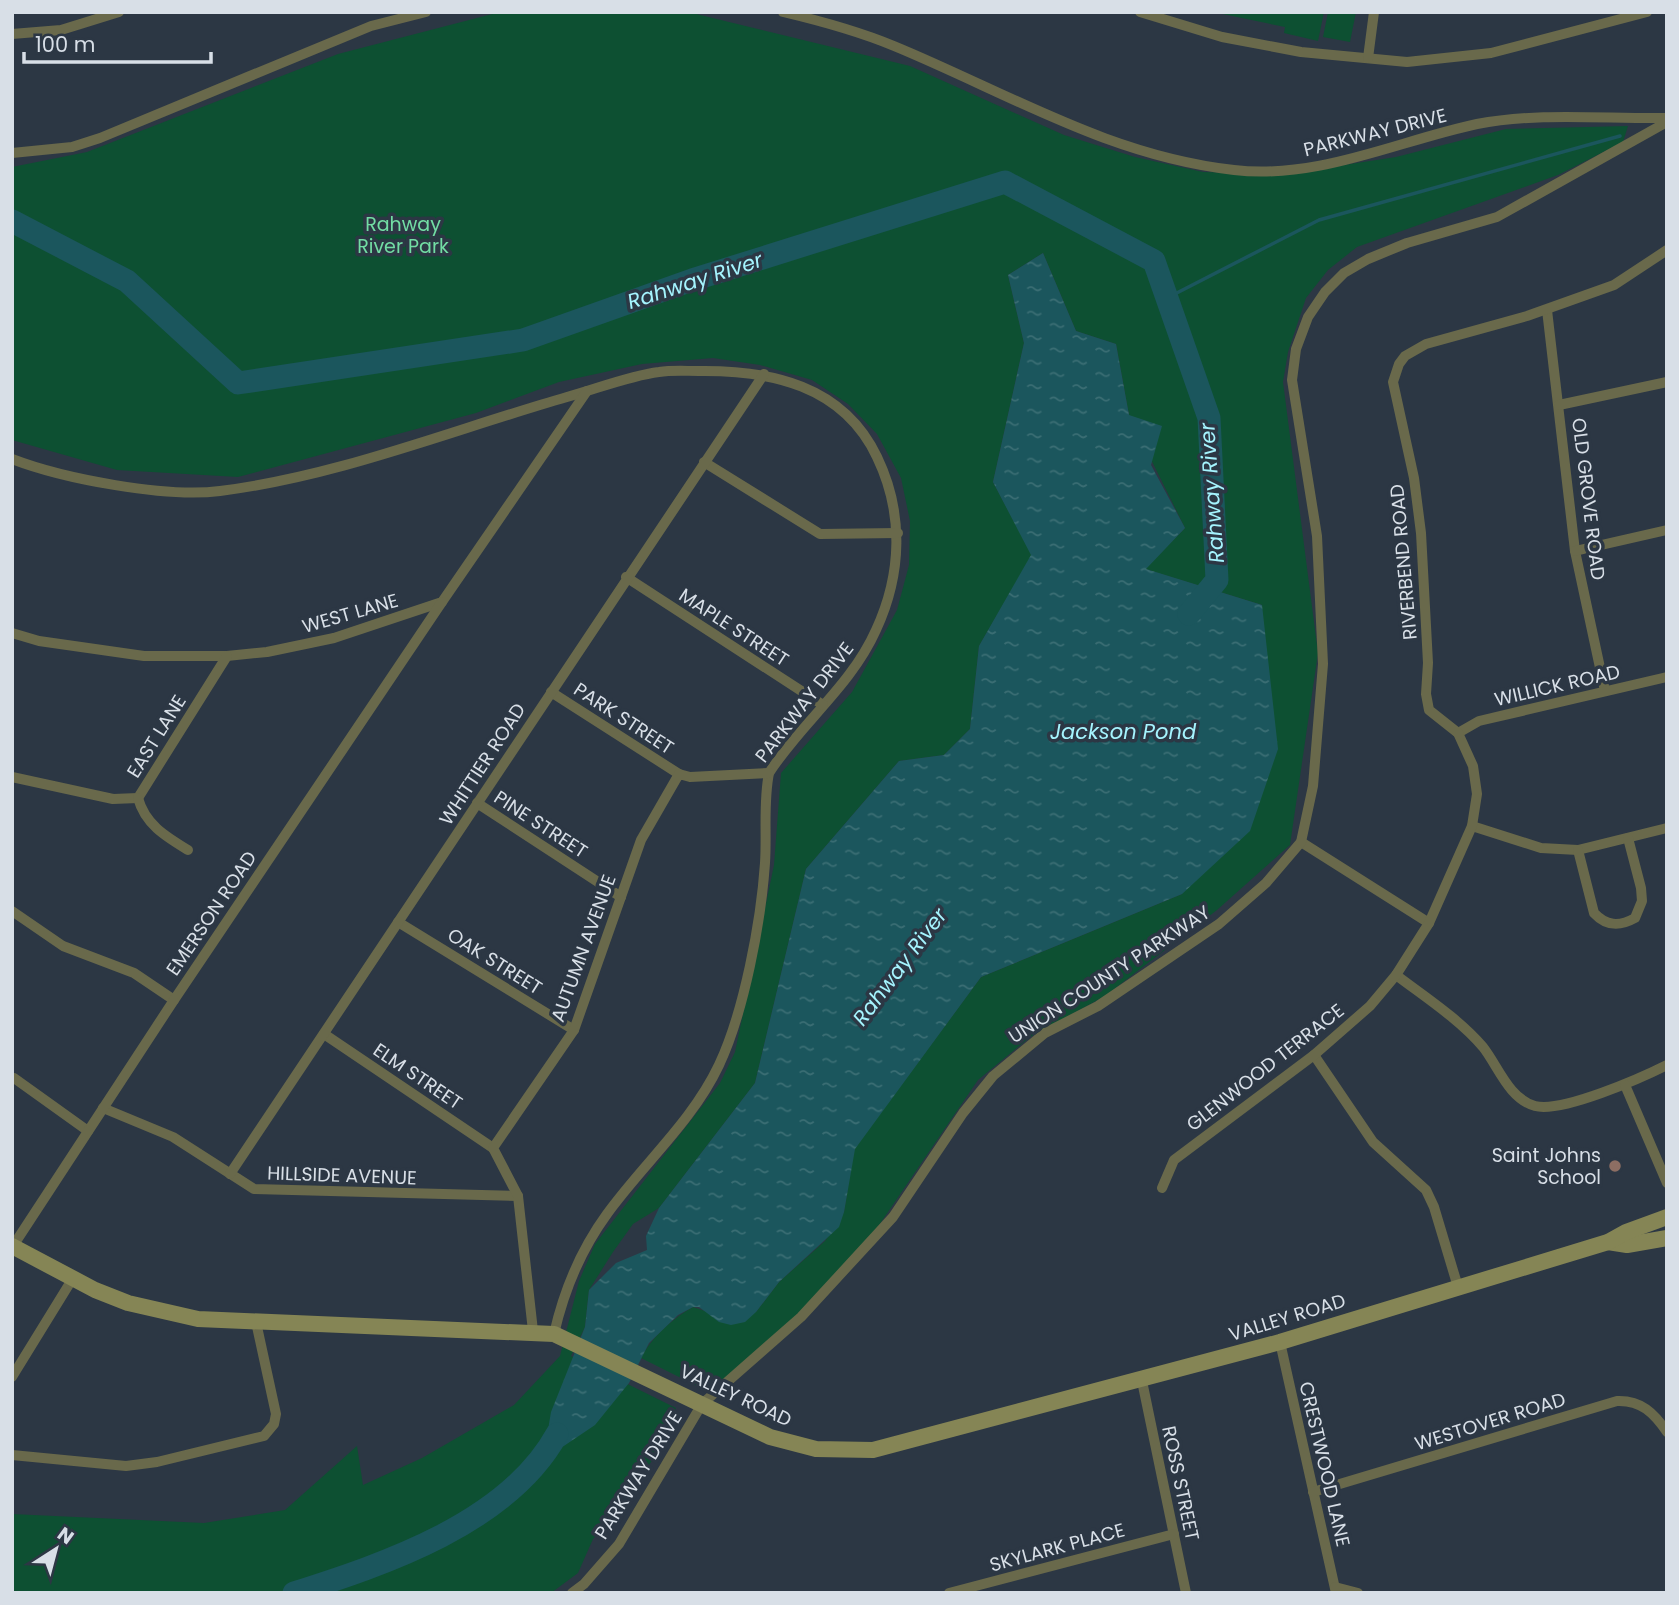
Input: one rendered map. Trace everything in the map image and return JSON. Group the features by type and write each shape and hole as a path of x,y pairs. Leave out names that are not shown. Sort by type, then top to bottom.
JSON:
{"street":[{"path":"12,34 61,30 119,12"},
{"path":"12,153 72,147 100,138 371,26 426,12"},
{"name":"PARKWAY DRIVE","path":"783,12 836,24 892,45 1056,121 1113,143 1155,156 1236,171 1311,167 1509,119 1667,120"},
{"path":"1140,12 1222,37 1301,52 1407,61 1478,55 1647,12"},
{"path":"1368,58 1374,12"},
{"name":"UNION COUNTY PARKWAY","path":"702,1404 801,1317 893,1217 963,1114 993,1076 1045,1033 1098,1006 1219,924 1266,883 1301,842 1313,786 1323,664 1317,536 1292,380 1296,349 1308,317 1344,273 1368,259 1407,243 1497,217 1667,120"},
{"name":"RIVERBEND ROAD","path":"1472,827 1477,794 1473,766 1458,733 1429,710 1426,694 1428,663 1421,533 1414,478 1393,382 1394,374 1405,356 1426,344 1547,310 1615,285 1667,250"},
{"name":"OLD GROVE ROAD","path":"1547,310 1575,551 1605,691"},
{"name":"PARKWAY DRIVE","path":"12,459 31,466 127,488 216,492 310,476 587,391 660,372 737,370 793,382 821,396 861,430 886,475 898,533 891,592 876,631 855,670 822,705 769,773 764,872 752,950 735,1019 720,1063 686,1119 609,1212 591,1238 569,1282 561,1337"},
{"name":"WHITTIER ROAD","path":"230,1174 764,374"},
{"path":"1559,405 1667,382"},
{"path":"442,602 587,391"},
{"path":"704,462 820,534 898,533"},
{"path":"1575,551 1667,530"},
{"name":"MAPLE STREET","path":"626,577 822,705"},
{"name":"WEST LANE","path":"12,633 38,640 144,656 227,656 267,652 334,638 442,602"},
{"name":"EMERSON ROAD","path":"13,1246 173,1000 442,602"},
{"name":"EAST LANE","path":"14,781 113,799 138,798 227,656"},
{"name":"WILLICK ROAD","path":"1458,733 1479,721 1667,677"},
{"name":"PARK STREET","path":"551,692 679,774"},
{"path":"679,774 690,777 769,773"},
{"name":"AUTUMN AVENUE","path":"493,1147 574,1030 647,826 679,774"},
{"path":"138,798 143,815 167,837 188,850"},
{"name":"PINE STREET","path":"477,803 621,897"},
{"path":"1472,827 1541,848 1578,850 1667,828"},
{"name":"GLENWOOD TERRACE","path":"1162,1188 1174,1160 1314,1055 1370,1006 1396,975 1429,923 1472,827"},
{"path":"1578,850 1594,913 1609,924 1619,924 1635,918 1642,901 1628,838"},
{"path":"1301,842 1429,923"},
{"path":"12,911 62,946 134,973 173,1000"},
{"name":"OAK STREET","path":"398,922 574,1030"},
{"path":"1396,975 1471,1034 1507,1082 1527,1103 1553,1106 1625,1085 1667,1065"},
{"name":"ELM STREET","path":"324,1034 493,1147"},
{"path":"1314,1055 1373,1142 1426,1191 1434,1207 1458,1287"},
{"path":"14,1078 89,1131"},
{"path":"1625,1085 1667,1183"},
{"name":"HILLSIDE AVENUE","path":"103,1108 152,1126 254,1189 269,1192 518,1196"},
{"path":"493,1147 518,1196 534,1331"},
{"name":"VALLEY ROAD","path":"13,1246 128,1303 162,1313 208,1320 534,1331 561,1337 770,1437 816,1449 873,1450 1142,1381 1280,1342 1608,1242 1626,1231 1667,1217"},
{"name":"VALLEY ROAD","path":"1608,1242 1627,1245 1667,1238"},
{"path":"12,1377 73,1278"},
{"path":"12,1455 126,1466 157,1462 264,1436 274,1424 276,1414 256,1322"},
{"name":"CRESTWOOD LANE","path":"1280,1342 1335,1590"},
{"name":"ROSS STREET","path":"1142,1381 1186,1593"},
{"name":"WESTOVER ROAD","path":"1313,1492 1618,1401 1630,1400 1642,1405 1658,1418 1667,1432"},
{"name":"PARKWAY DRIVE","path":"572,1593 584,1584 619,1544 702,1404"},
{"name":"SKYLARK PLACE","path":"949,1593 1174,1534"},
{"path":"1335,1590 1358,1593"}],"green space":[{"name":"Rahway River Park","path":"500,12 688,12 910,66 1064,135 1135,157 1203,172 1285,174 1396,157 1506,129 1628,126 1623,142 1558,175 1357,247 1328,270 1306,298 1288,352 1283,382 1318,653 1290,845 1217,910 1105,996 1030,1037 978,1080 873,1234 801,1317 711,1393 641,1358 663,1329 693,1307 705,1311 756,1312 779,1282 825,1241 844,1212 854,1149 981,977 1182,894 1262,605 1145,569 1185,528 1129,415 1116,344 1076,331 1043,253 1008,275 1024,343 993,482 1032,555 979,646 970,729 944,755 899,761 806,869 755,1083 659,1208 633,1224 589,1290 585,1327 571,1356 676,1408 659,1450 612,1520 593,1539 578,1573 551,1593 12,1593 12,1514 204,1523 285,1510 357,1446 363,1485 422,1458 514,1405 560,1356 579,1281 595,1244 720,1083 735,1052 774,865 781,773 852,692 897,610 909,565 910,521 901,478 877,434 848,404 812,380 760,365 713,358 642,364 559,382 476,413 238,477 117,470 12,440 12,167 87,152 338,54"},
{"path":"1213,12 1324,12 1318,41 1284,33 1285,27"},
{"path":"1328,12 1356,12 1350,42 1323,37"}],"water":[{"name":"Jackson Pond","path":"1043,253 1076,331 1116,344 1129,415 1162,426 1151,465 1185,528 1146,569 1262,605 1278,749 1250,831 1182,894 981,977 855,1149 839,1227 779,1282 745,1322 731,1325 719,1322 699,1307 693,1307 678,1315 649,1343 629,1383 595,1425 543,1460 551,1412 585,1327 589,1290 616,1263 647,1250 646,1236 659,1208 755,1083 806,869 899,761 944,755 970,729 979,646 1031,555 993,482 1024,343 1008,275"}],"waterway":[{"path":"1167,298 1319,220 1620,136"},
{"name":"Rahway River","path":"12,221 127,281 238,383 523,340 692,280 1005,182 1154,261 1209,418 1217,580 1189,614"},
{"name":"Rahway River","path":"294,1593 404,1553 476,1516 508,1492 535,1465 557,1434"}],"place":[{"name":"Saint Johns School","path":"1615,1166"}]}
